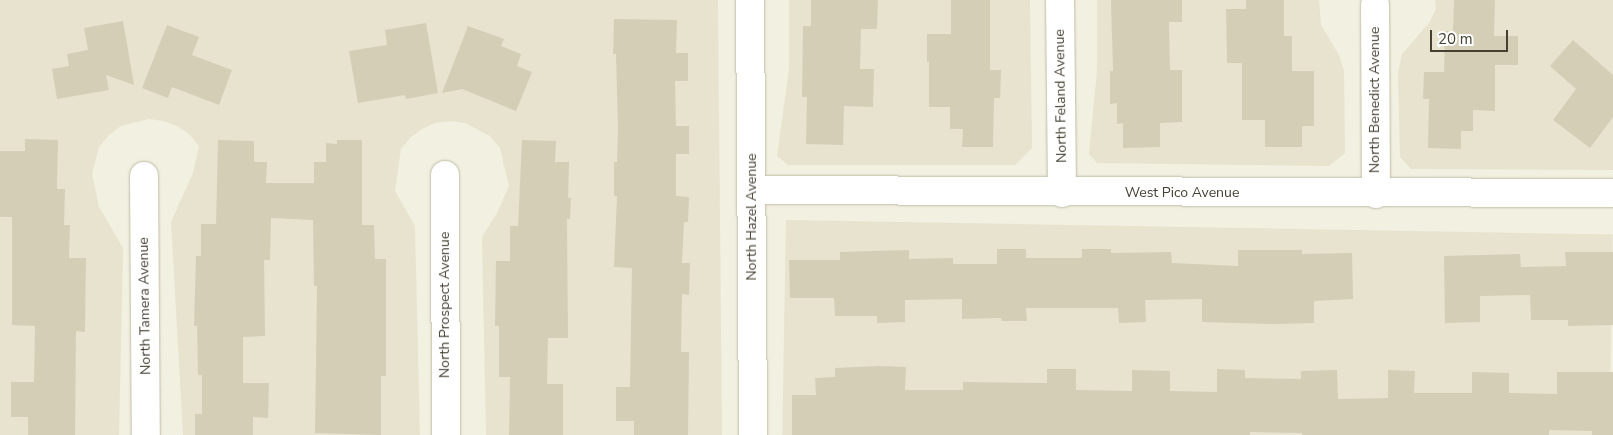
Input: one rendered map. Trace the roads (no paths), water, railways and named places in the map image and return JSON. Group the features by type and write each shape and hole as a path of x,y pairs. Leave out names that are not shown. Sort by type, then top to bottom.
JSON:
{"street":[{"name":"North Hazel Avenue","path":"750,0 753,435"},
{"name":"North Feland Avenue","path":"1060,0 1062,193"},
{"name":"North Benedict Avenue","path":"1375,6 1376,194"},
{"name":"North Prospect Avenue","path":"445,175 446,435"},
{"name":"North Tamera Avenue","path":"144,176 146,435"},
{"name":"West Pico Avenue","path":"752,190 1062,193 1613,193"}]}
